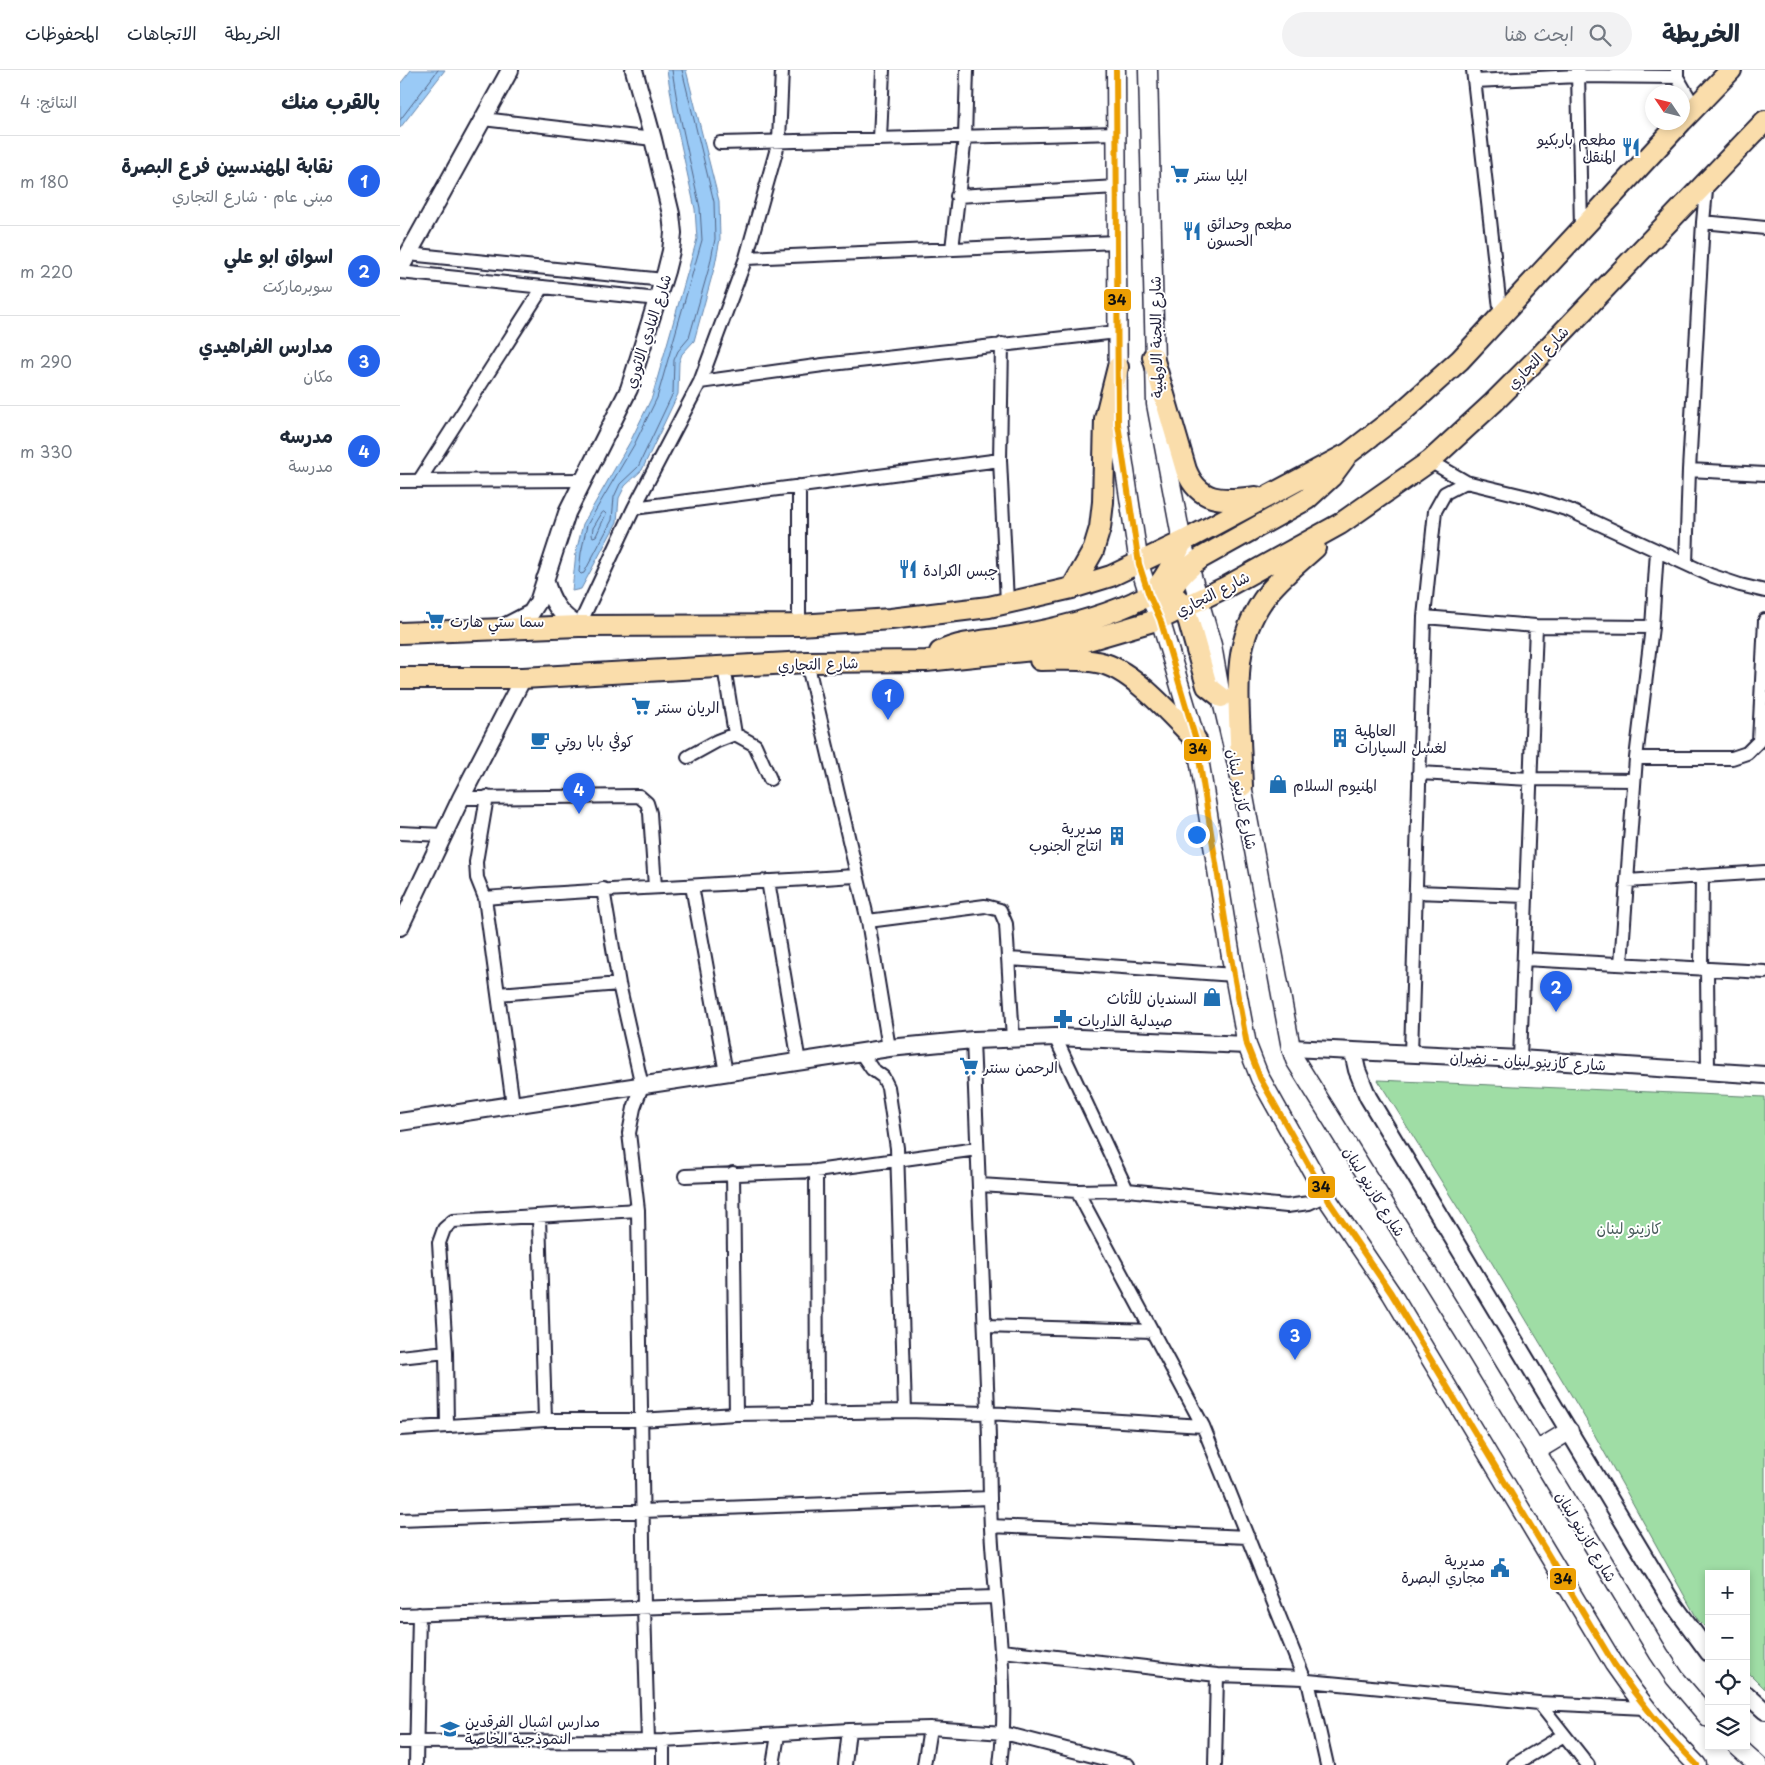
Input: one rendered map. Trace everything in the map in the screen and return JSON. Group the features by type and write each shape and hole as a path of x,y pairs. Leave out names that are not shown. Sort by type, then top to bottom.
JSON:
{"main road":[{"path":"1116,70 1118,424 1139,564 1161,588 1192,604 1208,686 1221,697"},
{"name":"شارع اللجنة الاولمبية","path":"1148,70 1154,276 1153,357 1156,404 1182,542 1189,567 1192,604"},
{"path":"1690,113 1731,70"},
{"name":"شارع التجاري","path":"400,678 523,678 807,662 926,661 1078,644 1160,619 1192,604 1340,524 1430,461 1493,403 1765,121"},
{"path":"400,633 579,626 799,625 891,619 970,610 1072,588 1111,576 1182,542 1349,453 1401,413 1433,386 1501,317 1674,130"},
{"path":"1153,357 1186,470 1193,484 1203,493 1219,500 1268,496"},
{"path":"1072,588 1093,551 1100,528 1103,502 1105,419 1118,367"},
{"path":"926,661 955,646 1053,628 1103,614 1161,588 1201,558 1307,499 1331,477 1349,453"},
{"path":"1242,786 1238,680 1241,652 1248,628 1260,606 1279,580 1340,524"},
{"path":"1182,542 1161,588 1160,619 1196,740 1234,975 1248,1045 1260,1078 1326,1195 1391,1293 1605,1649 1645,1708 1663,1730 1697,1765"},
{"path":"968,657 995,660 1078,660 1104,664 1125,674 1142,688 1196,740"},
{"name":"شارع كازينو لبنان","path":"1221,697 1242,786 1291,1048 1302,1073 1464,1332 1659,1654 1675,1678 1705,1713"},
{"path":"1536,1451 1569,1430"},
{"path":"1741,1750 1758,1765"}],"street":[{"path":"403,265 510,70"},
{"name":"شارع النادي الاثوري","path":"497,630 531,614 538,602 567,513 629,389 664,280 673,233 671,214 634,70"},
{"path":"545,579 550,595 560,612 579,626 634,508 700,382 746,258 780,141 782,70"},
{"path":"880,138 882,70"},
{"path":"952,249 965,137 967,70"},
{"path":"1578,73 1581,230"},
{"path":"1501,317 1474,75 1677,73"},
{"path":"483,119 653,139"},
{"path":"720,142 1116,133"},
{"path":"1686,564 1689,470 1707,180"},
{"path":"957,196 1117,187"},
{"path":"1703,222 1765,228"},
{"path":"746,258 1117,242"},
{"path":"403,265 664,280"},
{"path":"403,265 543,287 658,299"},
{"path":"419,481 543,287"},
{"path":"700,382 823,365 1118,332"},
{"path":"1002,344 1000,460 1007,602"},
{"path":"634,508 1000,460"},
{"path":"1430,461 1466,482 1528,497 1569,510 1686,564 1732,582 1765,591"},
{"path":"1689,470 1765,474"},
{"path":"400,481 584,480"},
{"path":"1410,1054 1424,617 1435,511 1445,493 1466,482"},
{"path":"799,486 799,625"},
{"path":"1622,964 1634,780 1652,627 1657,551"},
{"path":"1424,617 1536,626 1652,627"},
{"path":"1636,758 1732,758 1747,753 1762,741 1765,620"},
{"path":"1520,1059 1536,626"},
{"path":"807,662 868,921 889,1048"},
{"path":"724,667 735,734"},
{"path":"400,927 461,798 523,678"},
{"path":"688,757 717,741 735,734"},
{"path":"735,734 755,745 770,779"},
{"path":"1420,773 1530,779 1634,780"},
{"path":"461,798 639,796 647,803 650,812 655,887"},
{"path":"487,797 476,862 477,878 485,898 513,1105"},
{"path":"400,832 444,834"},
{"path":"1627,881 1765,872"},
{"path":"485,898 603,889 692,886 856,876"},
{"path":"1702,876 1708,1071"},
{"path":"768,881 799,1062"},
{"path":"692,886 726,1073"},
{"path":"603,889 619,984 642,1086 634,1108 629,1133 638,1210 640,1420 648,1741"},
{"path":"1416,892 1526,896"},
{"path":"868,921 985,906 1000,910 1006,924 1013,1039"},
{"path":"1009,959 1234,975"},
{"path":"1524,959 1765,972"},
{"path":"498,994 619,984"},
{"path":"1055,1037 1127,1190"},
{"path":"400,1122 889,1048 973,1040 1055,1037 1248,1045"},
{"path":"973,1040 980,1185 991,1526 995,1597 1002,1651 1004,1733 1000,1765"},
{"name":"شارع كازينو لبنان - نضران","path":"1291,1048 1520,1059 1765,1075"},
{"path":"1353,1052 1357,1070 1368,1097 1671,1601 1705,1648"},
{"path":"861,1053 872,1069 883,1077 888,1087 897,1148 905,1411"},
{"path":"685,1176 816,1171 977,1149"},
{"path":"816,1171 817,1413"},
{"path":"733,1173 736,1414"},
{"path":"980,1185 1077,1192 1127,1190 1287,1206 1309,1203 1326,1195"},
{"path":"1077,1192 1203,1426 1306,1679 1328,1765"},
{"path":"447,1426 446,1352 439,1243 444,1229 452,1222 638,1210"},
{"path":"539,1216 545,1420"},
{"path":"984,1326 1153,1331"},
{"path":"400,1357 446,1352"},
{"path":"400,1429 545,1420 640,1420 736,1414 905,1411 988,1413 1203,1426"},
{"path":"400,1520 990,1498"},
{"path":"991,1526 1248,1538"},
{"path":"400,1615 995,1597"},
{"path":"416,1765 419,1614"},
{"path":"1002,1651 1217,1675 1306,1679 1539,1704 1645,1708"},
{"path":"1215,1765 1217,1675"},
{"path":"1750,1698 1765,1711"},
{"path":"1539,1704 1588,1765"},
{"path":"400,1742 664,1742 849,1730 930,1728 1004,1733 1128,1765"},
{"path":"924,1765 930,1728"},
{"path":"845,1765 849,1730"},
{"path":"774,1765 778,1735"},
{"path":"1514,1765 1564,1735"},
{"path":"663,1765 664,1742"}],"green space":[{"name":"كازينو لبنان","path":"1378,1080 1765,1097 1765,1689 1750,1674 1750,1570 1705,1570 1705,1627 1698,1620 1588,1423 1483,1248"}],"water":[{"path":"411,70 445,70 400,128 400,84"},
{"path":"667,70 686,70 719,201 720,239 715,265 694,341 682,354 679,362 678,394 642,470 625,486 619,498 617,522 581,589 572,591 576,552 583,524 630,442 652,397 697,239 695,209 673,108"}],"transit line":[{"name":"34","path":"1116,70 1118,424 1139,564 1149,595 1160,619 1196,740 1247,1045 1260,1078 1330,1203 1391,1293 1614,1664 1653,1717 1697,1765"}],"place":[{"name":"مطعم باربكيو المنقل","path":"1631,147"},
{"name":"ايليا سنتر","path":"1180,174"},
{"name":"مطعم وحدائق الحسون","path":"1192,231"},
{"name":"چبس الكرادة","path":"908,569"},
{"name":"سما ستي هارت","path":"435,620"},
{"name":"الريان سنتر","path":"641,706"},
{"name":"نقابة المهندسين فرع البصرة","path":"888,720"},
{"name":"العالمية لغسل السيارات","path":"1340,738"},
{"name":"كوفي بابا روتي","path":"540,740"},
{"name":"المنيوم السلام","path":"1278,784"},
{"name":"مدرسه","path":"579,814"},
{"name":"مديرية انتاج الجنوب","path":"1117,836"},
{"name":"السنديان للأثاث","path":"1212,997"},
{"name":"اسواق ابو علي","path":"1556,1012"},
{"name":"صيدلية الذاريات","path":"1063,1019"},
{"name":"الرحمن سنتر","path":"969,1066"},
{"name":"مدارس الفراهيدي","path":"1295,1360"},
{"name":"مديرية مجاري البصرة","path":"1500,1568"},
{"name":"مدارس اشبال الفرقدين النموذجية الخاصة","path":"450,1729"}]}
